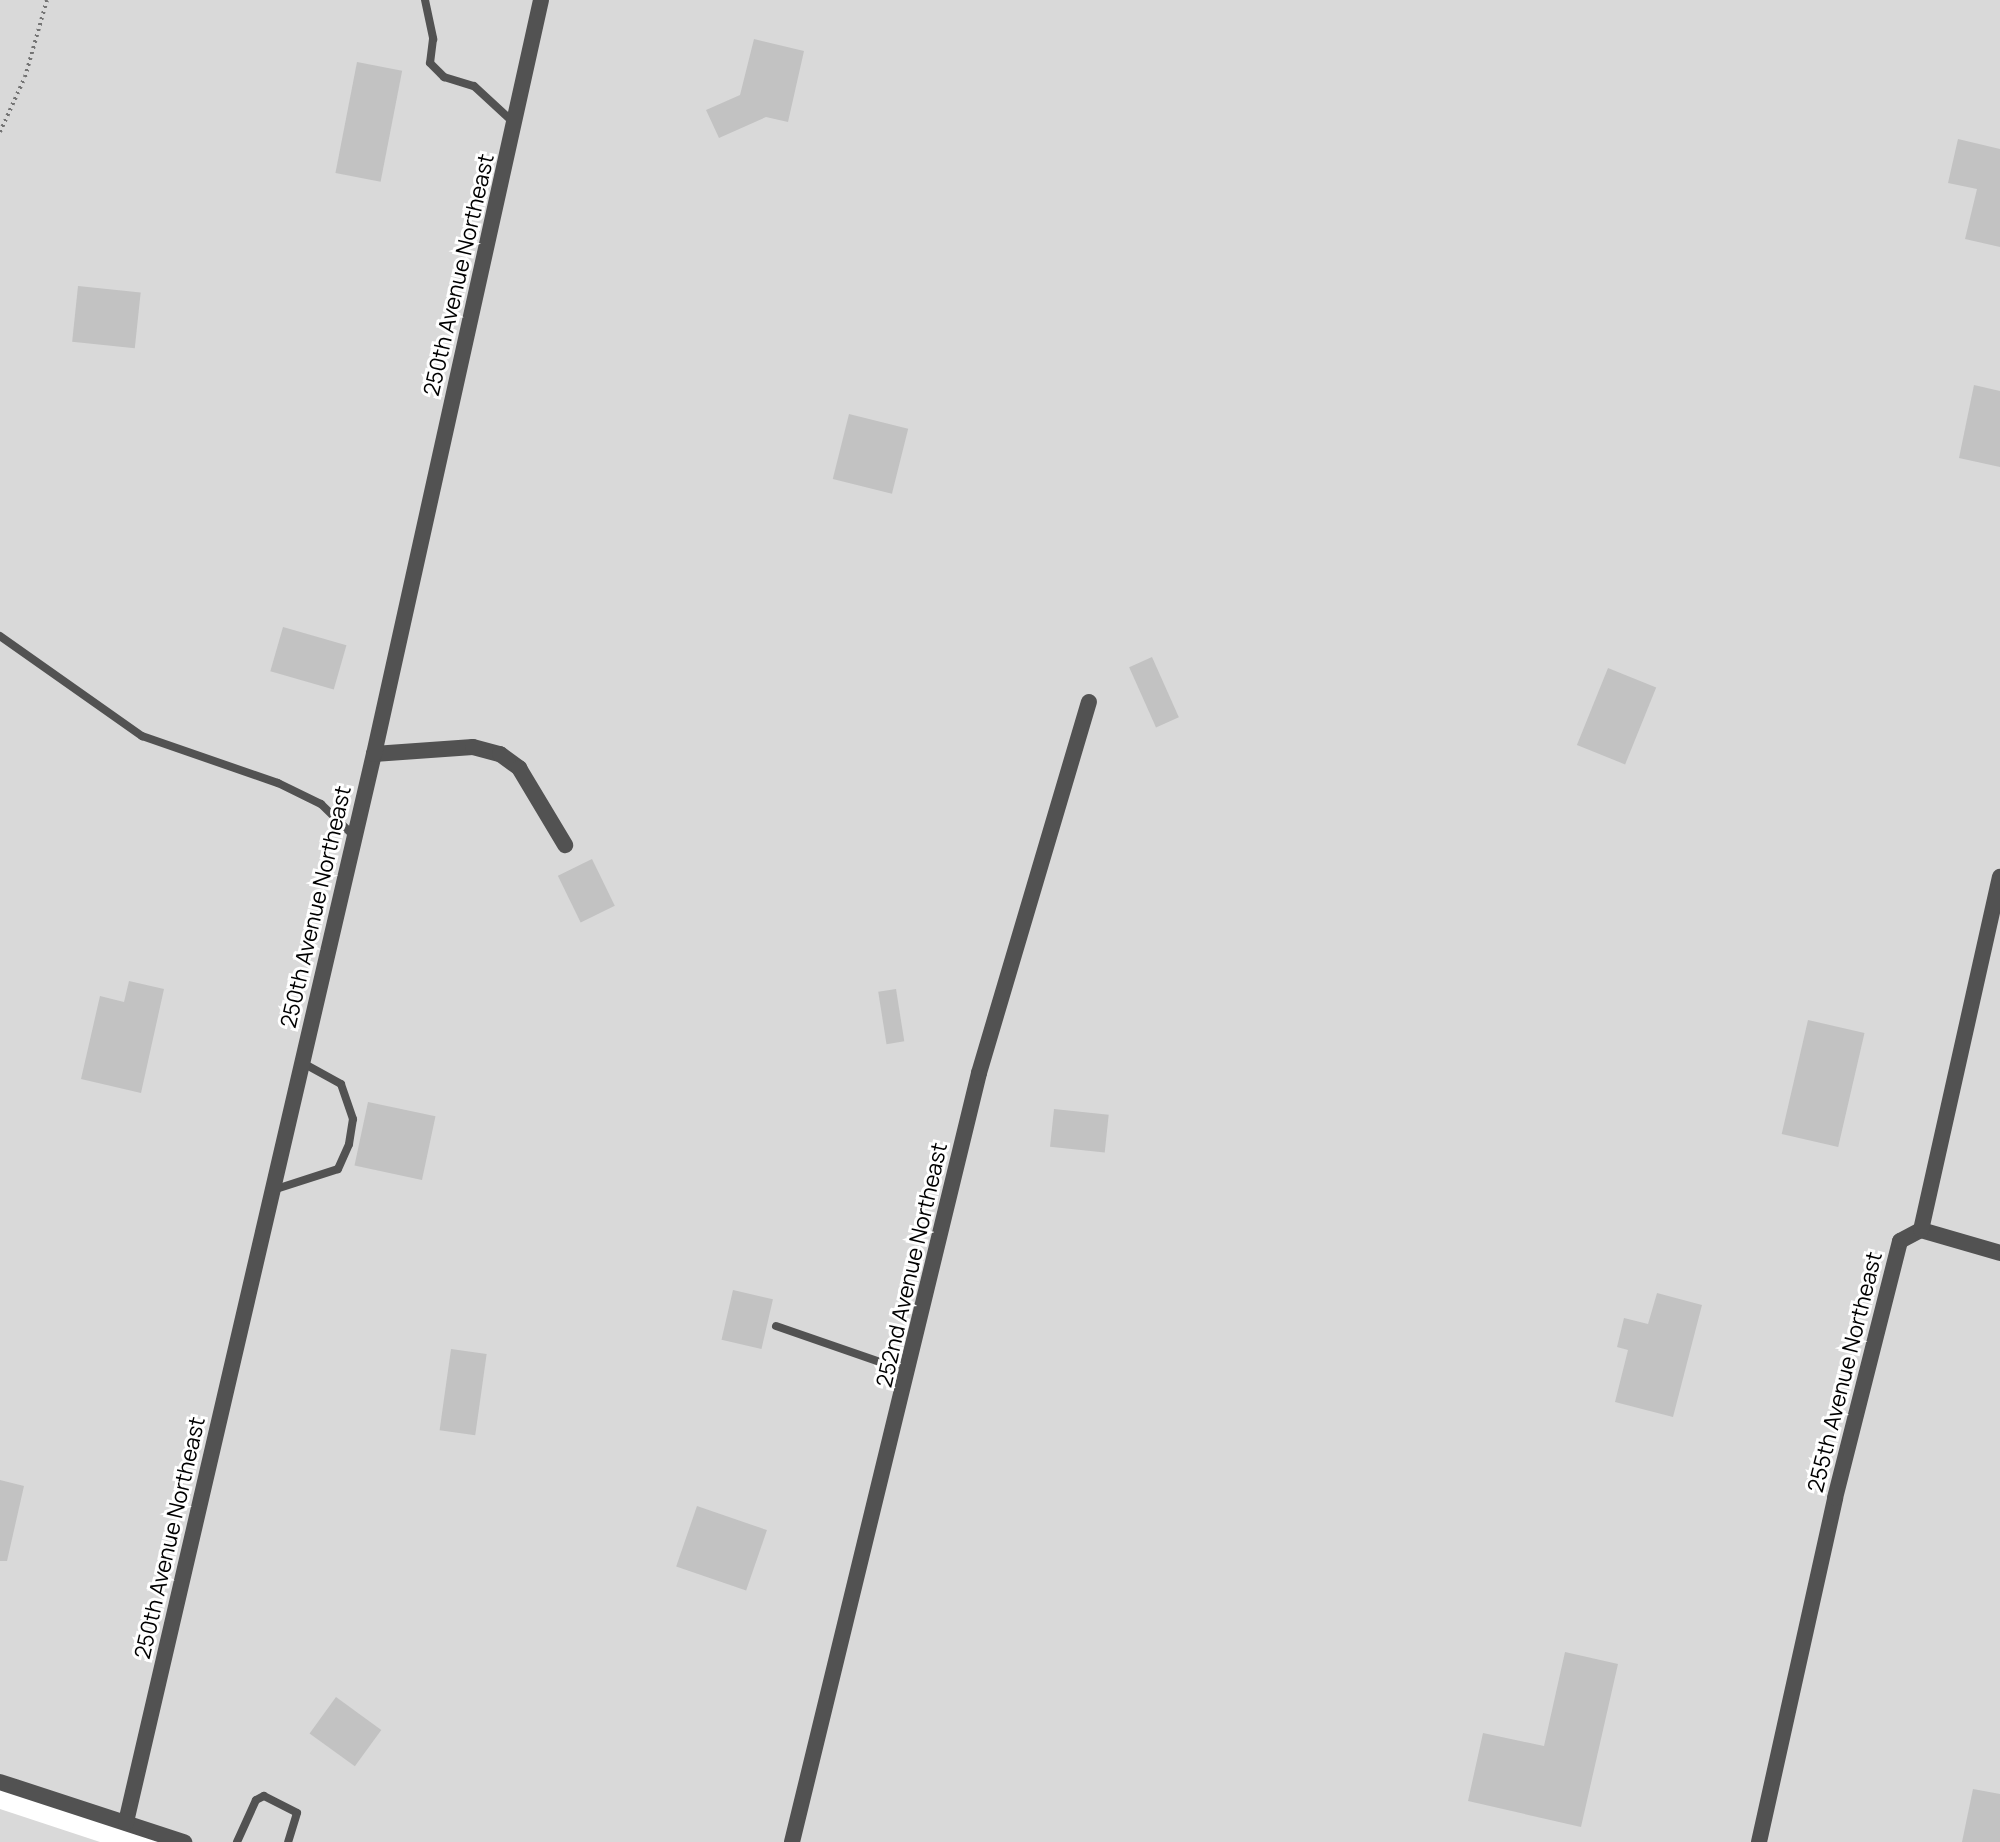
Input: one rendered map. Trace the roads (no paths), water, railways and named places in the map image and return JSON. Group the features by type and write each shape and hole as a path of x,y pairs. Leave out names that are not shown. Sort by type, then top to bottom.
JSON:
{"street":[{"name":"250th Avenue Northeast","path":"126,1822 374,754 541,0"},
{"name":"252nd Avenue Northeast","path":"792,1842 909,1372 979,1073 1089,702"},
{"path":"374,754 473,747 500,754 519,768 565,845"},
{"path":"2000,877 1921,1230 2000,1253"},
{"name":"255th Avenue Northeast","path":"1759,1842 1835,1498 1900,1241 1921,1230"},
{"path":"0,1782 184,1842"}],"lane":[{"path":"425,0 433,39 430,63 444,77 474,86 515,124"},
{"path":"0,636 142,736 278,783 321,804 355,837"},
{"path":"273,1190 338,1169 349,1144 353,1119 341,1084 303,1063"},
{"path":"776,1326 909,1372"},
{"path":"237,1842 256,1800 264,1796 297,1813 288,1842"}]}
